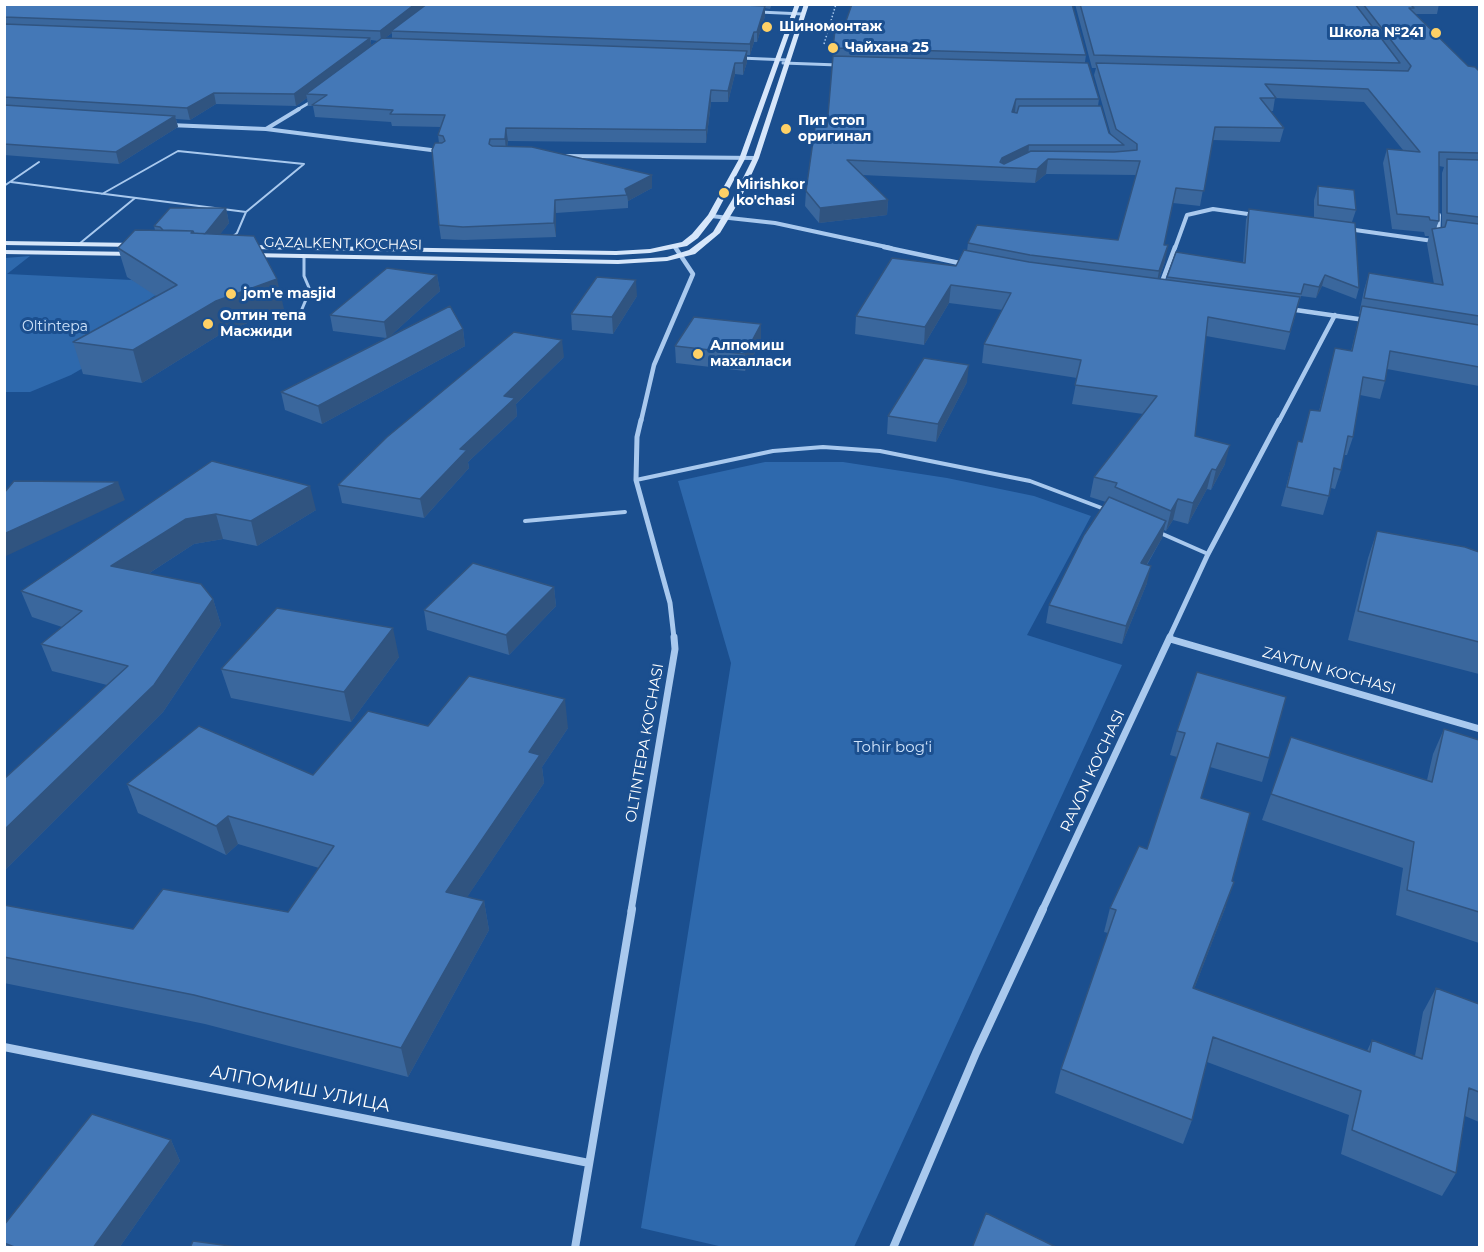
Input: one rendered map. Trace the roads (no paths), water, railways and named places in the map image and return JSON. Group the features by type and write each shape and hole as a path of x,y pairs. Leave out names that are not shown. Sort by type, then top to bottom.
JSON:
{"main road":[{"path":"675,247 695,236 711,216 742,159 798,4"},
{"path":"681,256 710,240 726,217 756,158 807,4"},
{"path":"4,243 79,244 146,249 4,252"},
{"name":"GAZALKENT KO'CHASI","path":"234,248 616,253 675,247"},
{"name":"GAZALKENT KO'CHASI","path":"234,248 304,256 618,262 652,261 681,256"}],"street":[{"path":"757,12 803,14"},
{"path":"735,58 842,65"},
{"path":"266,129 318,96"},
{"path":"165,124 266,129 443,152"},
{"path":"554,156 756,158"},
{"path":"1159,291 1187,215 1198,211 1213,210 1260,216"},
{"path":"1341,228 1433,241 1438,239 1438,210"},
{"path":"711,216 775,223 968,265"},
{"name":"OLTINTEPA KO'CHASI","path":"575,1248 675,649 670,603 636,480 637,437 654,365 693,274 675,247"},
{"path":"1288,309 1368,320"},
{"name":"RAVON KO'CHASI","path":"893,1248 976,1053 1208,554 1335,315"},
{"name":"ZAYTUN KO'CHASI","path":"1170,639 1479,729"},
{"name":"АЛПОМИШ УЛИЦА","path":"4,1047 589,1163"}],"lane":[{"path":"102,194 178,151 304,164 246,213 237,233 234,248"},
{"path":"4,186 39,162"},
{"path":"11,182 246,213"},
{"path":"79,244 135,198"},
{"path":"302,309 310,290 304,276 304,256"},
{"path":"636,480 773,451 823,447 880,451 1030,481 1112,512"},
{"path":"525,521 625,512"},
{"path":"1155,530 1208,554"}],"place":[{"name":"Шиномонтаж","path":"767,27"},
{"name":"Школа №241","path":"1436,33"},
{"name":"Чайхана 25","path":"833,48"},
{"name":"Пит стоп оригинал","path":"786,129"},
{"name":"Mirishkor ko'chasi","path":"724,193"},
{"name":"jom'e masjid","path":"231,294"},
{"name":"Олтин тепа Масжиди","path":"208,324"},
{"name":"Алпомиш махалласи","path":"698,354"}],"park label":[{"name":"Oltintepa","path":"55,327"},
{"name":"Tohir bog‘i","path":"893,748"}]}
